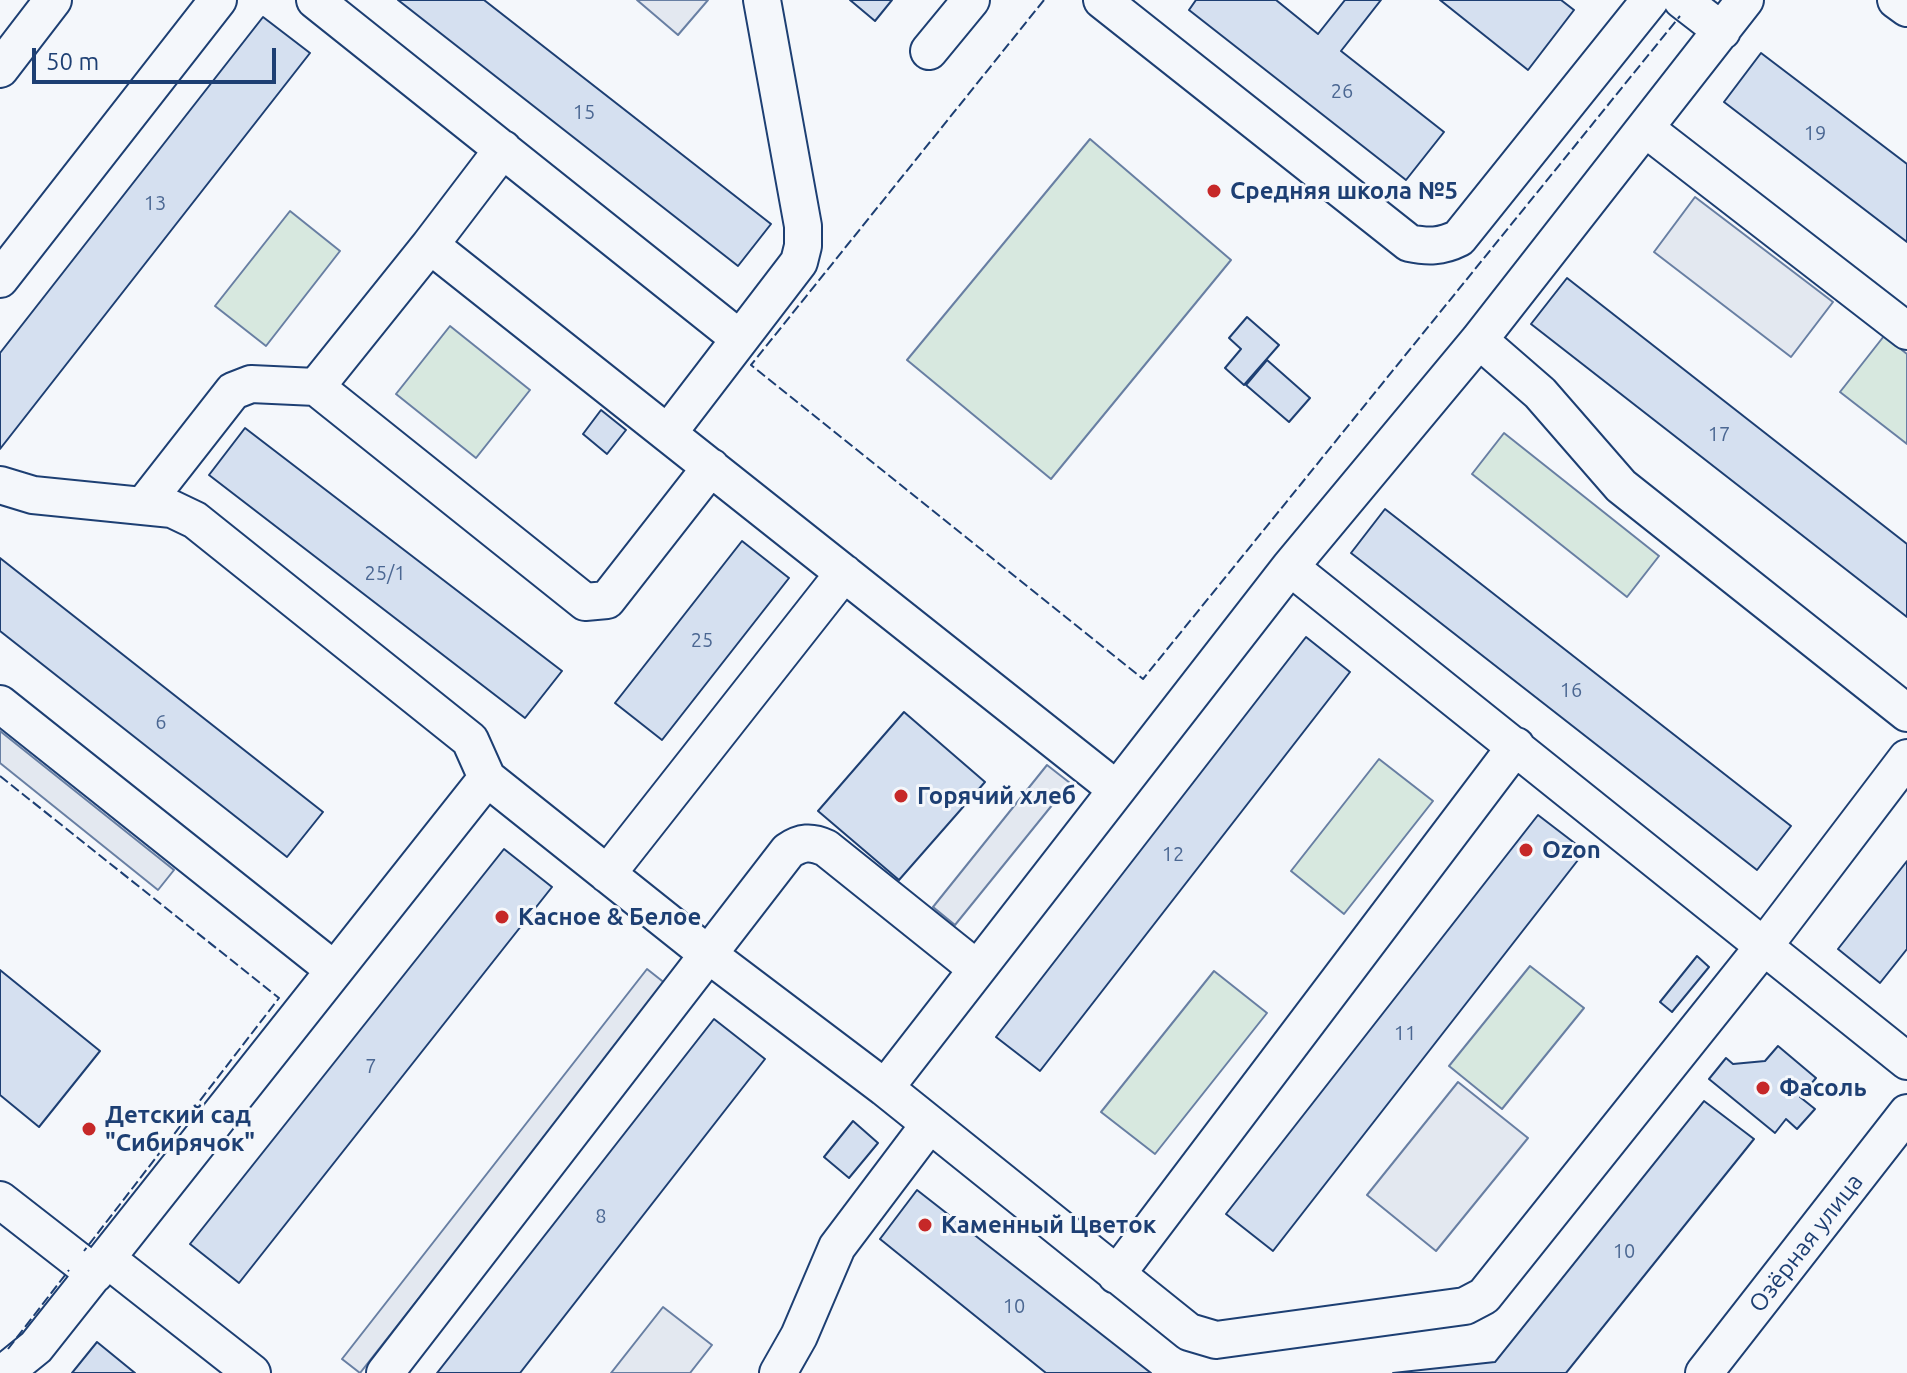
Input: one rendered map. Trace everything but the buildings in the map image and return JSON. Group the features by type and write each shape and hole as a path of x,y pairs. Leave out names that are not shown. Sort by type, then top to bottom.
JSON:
{"street":[{"path":"0,69 53,0"},
{"path":"0,279 218,0"},
{"path":"315,0 740,339"},
{"path":"668,433 799,262 803,246 803,226 762,0"},
{"path":"929,51 971,0"},
{"path":"1102,0 1409,243 1428,247 1445,245 1459,238 1650,0"},
{"path":"1682,0 1722,31"},
{"path":"885,1088 1290,567 1479,340 1745,0"},
{"path":"1896,0 1907,8"},
{"path":"1646,129 1907,331"},
{"path":"316,387 503,149"},
{"path":"430,245 1116,789"},
{"path":"1479,340 1540,393 1621,486 1907,713"},
{"path":"143,506 233,391 251,384 316,387 585,602 607,600 711,467"},
{"path":"0,485 33,495 172,509 195,520 470,740 487,778 709,955 885,1088 1189,1332 1216,1340 1465,1306 1484,1296 1764,946 1907,758"},
{"path":"1290,567 1907,1061"},
{"path":"607,874 844,573"},
{"path":"0,704 333,969"},
{"path":"1116,1275 1516,746"},
{"path":"4,1373 36,1347 487,778"},
{"path":"385,1373 788,851 799,844 814,843 826,848 977,969"},
{"name":"Озёрная улица","path":"1704,1373 1907,1113"},
{"path":"778,1373 799,1336 837,1247 929,1125"},
{"path":"0,1200 101,1266 252,1373"}],"shaded area":[{"path":"637,0 708,0 678,35"},
{"path":"1090,139 1231,260 1051,479 907,360"},
{"path":"1695,197 1833,302 1791,357 1654,252"},
{"path":"290,211 340,251 266,346 215,306"},
{"path":"450,326 530,390 476,458 396,394"},
{"path":"1884,336 1907,354 1907,444 1840,392"},
{"path":"1504,433 1659,556 1627,597 1472,474"},
{"path":"0,731 174,870 158,890 0,763"},
{"path":"1379,759 1433,801 1344,914 1291,871"},
{"path":"1047,765 1070,783 955,925 933,907"},
{"path":"1530,966 1584,1008 1502,1109 1449,1066"},
{"path":"647,969 666,984 360,1373 342,1359"},
{"path":"1214,971 1267,1013 1155,1154 1101,1112"},
{"path":"1458,1082 1528,1138 1436,1251 1367,1195"},
{"path":"663,1307 712,1345 690,1373 611,1373"}],"fence":[{"path":"1044,0 751,365 1143,679 1680,16"},
{"path":"0,776 279,998 84,1251"},
{"path":"8,1349 69,1270"}],"place":[{"name":"Средняя школа №5","path":"1214,191"},
{"name":"Горячий хлеб","path":"901,796"},
{"name":"Ozon","path":"1526,850"},
{"name":"Касное & Белое","path":"502,917"},
{"name":"Фасоль","path":"1763,1088"},
{"name":"Детский сад \"Сибирячок\"","path":"89,1129"},
{"name":"Каменный Цветок","path":"925,1225"}]}
